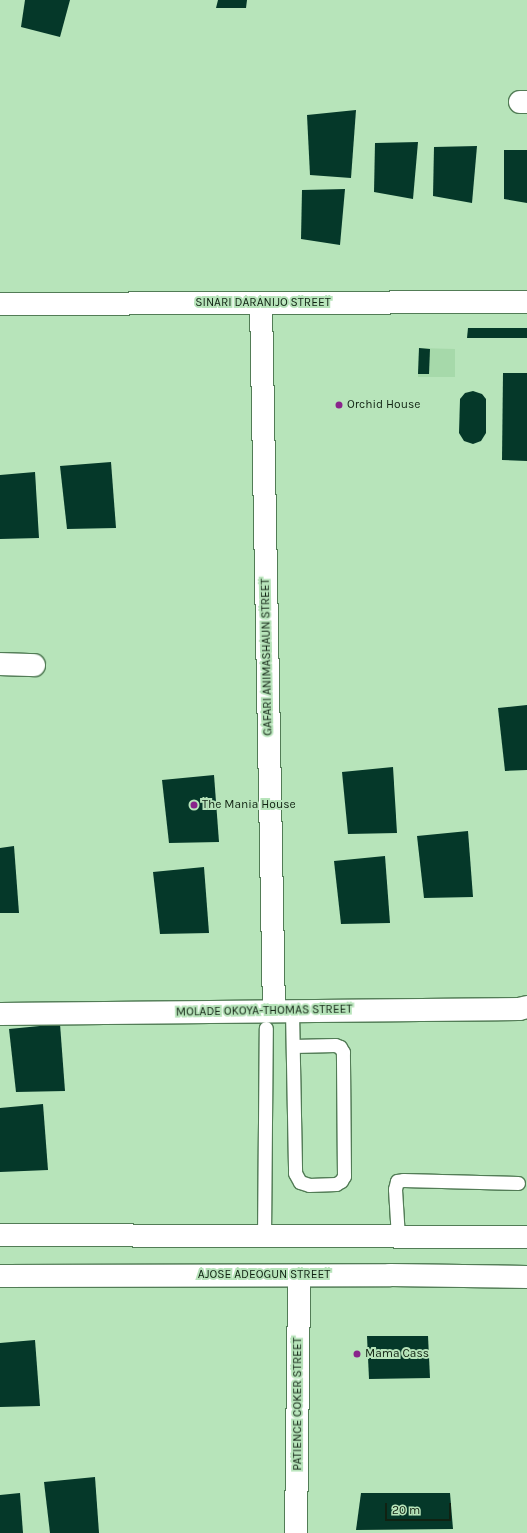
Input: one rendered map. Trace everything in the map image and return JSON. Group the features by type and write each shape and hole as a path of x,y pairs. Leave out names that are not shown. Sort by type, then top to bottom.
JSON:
{"street":[{"name":"SINARI DARANIJO STREET","path":"0,304 527,302"},
{"name":"GAFARI ANIMASHAUN STREET","path":"260,303 277,1017"},
{"path":"0,664 34,665"},
{"name":"MOLADE OKOYA-THOMAS STREET","path":"0,1014 277,1017 519,1009 527,1007"},
{"path":"0,1235 527,1237"},
{"name":"AJOSE ADEOGUN STREET","path":"0,1276 527,1277"},
{"name":"PATIENCE COKER STREET","path":"296,1533 299,1276"}],"lane":[{"path":"277,1017 293,1046 295,1173 300,1182 309,1185 336,1184 341,1181 344,1176 343,1052 340,1047 335,1045 293,1046"},
{"path":"264,1237 277,1017"},
{"path":"398,1237 397,1182 403,1180 518,1182"}],"shaded area":[{"path":"419,348 455,349 455,377 418,377"}],"building":[{"path":"25,0 70,0 60,37 21,27"},
{"path":"218,0 247,0 246,8 216,8"},
{"path":"356,110 351,178 310,175 307,115"},
{"path":"418,142 413,199 374,192 375,143"},
{"path":"477,146 472,203 433,196 434,147"},
{"path":"504,150 527,150 527,203 504,199"},
{"path":"345,189 340,245 301,239 302,190"},
{"path":"468,328 527,328 527,338 467,338"},
{"path":"419,348 430,349 429,374 418,374"},
{"path":"503,373 527,373 527,461 502,460"},
{"path":"473,391 482,394 486,399 486,433 481,441 473,444 464,441 459,433 460,399 465,393"},
{"path":"111,462 116,528 67,529 60,466"},
{"path":"35,472 39,538 0,539 0,475"},
{"path":"527,705 527,770 505,771 498,708"},
{"path":"393,767 397,833 348,834 342,772"},
{"path":"214,775 219,842 169,843 162,780"},
{"path":"468,831 473,897 424,898 417,836"},
{"path":"14,846 19,913 0,913 0,848"},
{"path":"385,856 390,923 341,924 334,861"},
{"path":"204,867 209,933 160,934 153,872"},
{"path":"60,1024 65,1091 16,1092 9,1029"},
{"path":"43,1104 48,1170 0,1172 0,1108"},
{"path":"367,1336 428,1336 430,1378 369,1379"},
{"path":"35,1340 40,1406 0,1407 0,1343"},
{"path":"95,1477 99,1533 50,1533 44,1482"},
{"path":"20,1493 23,1533 0,1533 0,1495"},
{"path":"361,1493 450,1493 453,1529 356,1530"}],"place":[{"name":"Orchid House","path":"339,405"},
{"name":"The Mania House","path":"194,805"},
{"name":"Mama Cass","path":"357,1354"}]}
